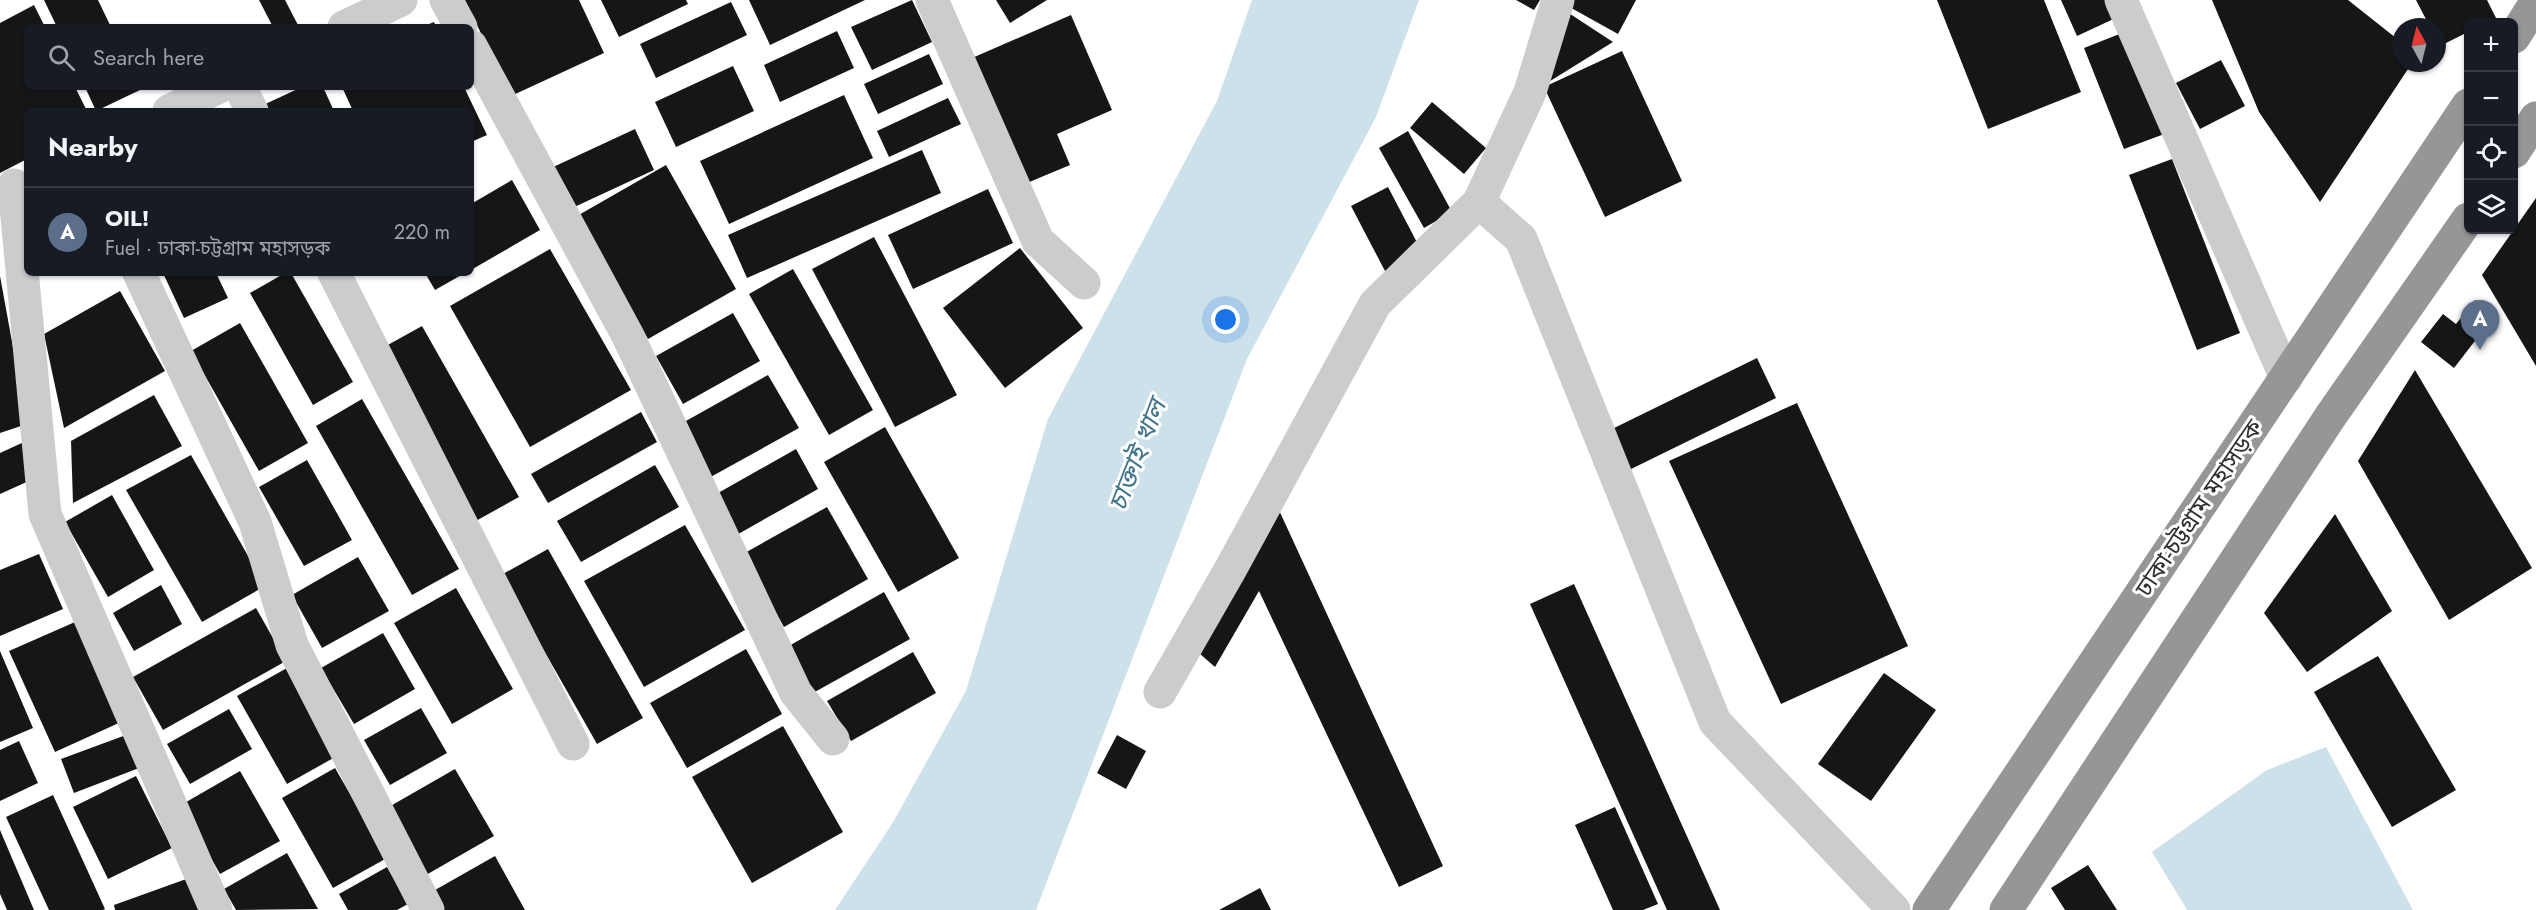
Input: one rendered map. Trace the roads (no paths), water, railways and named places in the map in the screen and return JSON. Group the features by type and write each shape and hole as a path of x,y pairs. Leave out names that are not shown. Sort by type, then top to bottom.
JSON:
{"highway":[{"path":"2518,31 2536,2"},
{"name":"ঢাকা-চট্টগ্রাম মহাসড়ক","path":"1929,910 2464,112"},
{"path":"2518,146 2536,118"},
{"path":"2006,910 2330,417 2464,226"}],"street":[{"path":"350,24 400,0"},
{"path":"446,0 459,24"},
{"path":"932,0 1038,241 1084,283"},
{"path":"1160,692 1230,570 1375,303 1479,202 1530,92 1558,0"},
{"path":"2121,0 2286,378"},
{"path":"474,52 628,336 796,693 832,739"},
{"path":"174,108 213,90"},
{"path":"242,90 250,108"},
{"path":"14,185 45,514 216,910"},
{"path":"1479,202 1521,239 1714,722 1894,910"},
{"path":"140,276 255,522 292,645 428,910"},
{"path":"336,276 573,744"}],"water":[{"name":"চাক্তাই খাল","path":"1252,0 1419,0 1376,117 1247,359 1036,910 835,910 892,824 966,691 1048,419 1217,101"},
{"path":"2326,747 2413,910 2187,910 2152,852 2267,770"}],"place":[{"name":"OIL!","path":"2480,350"}]}
